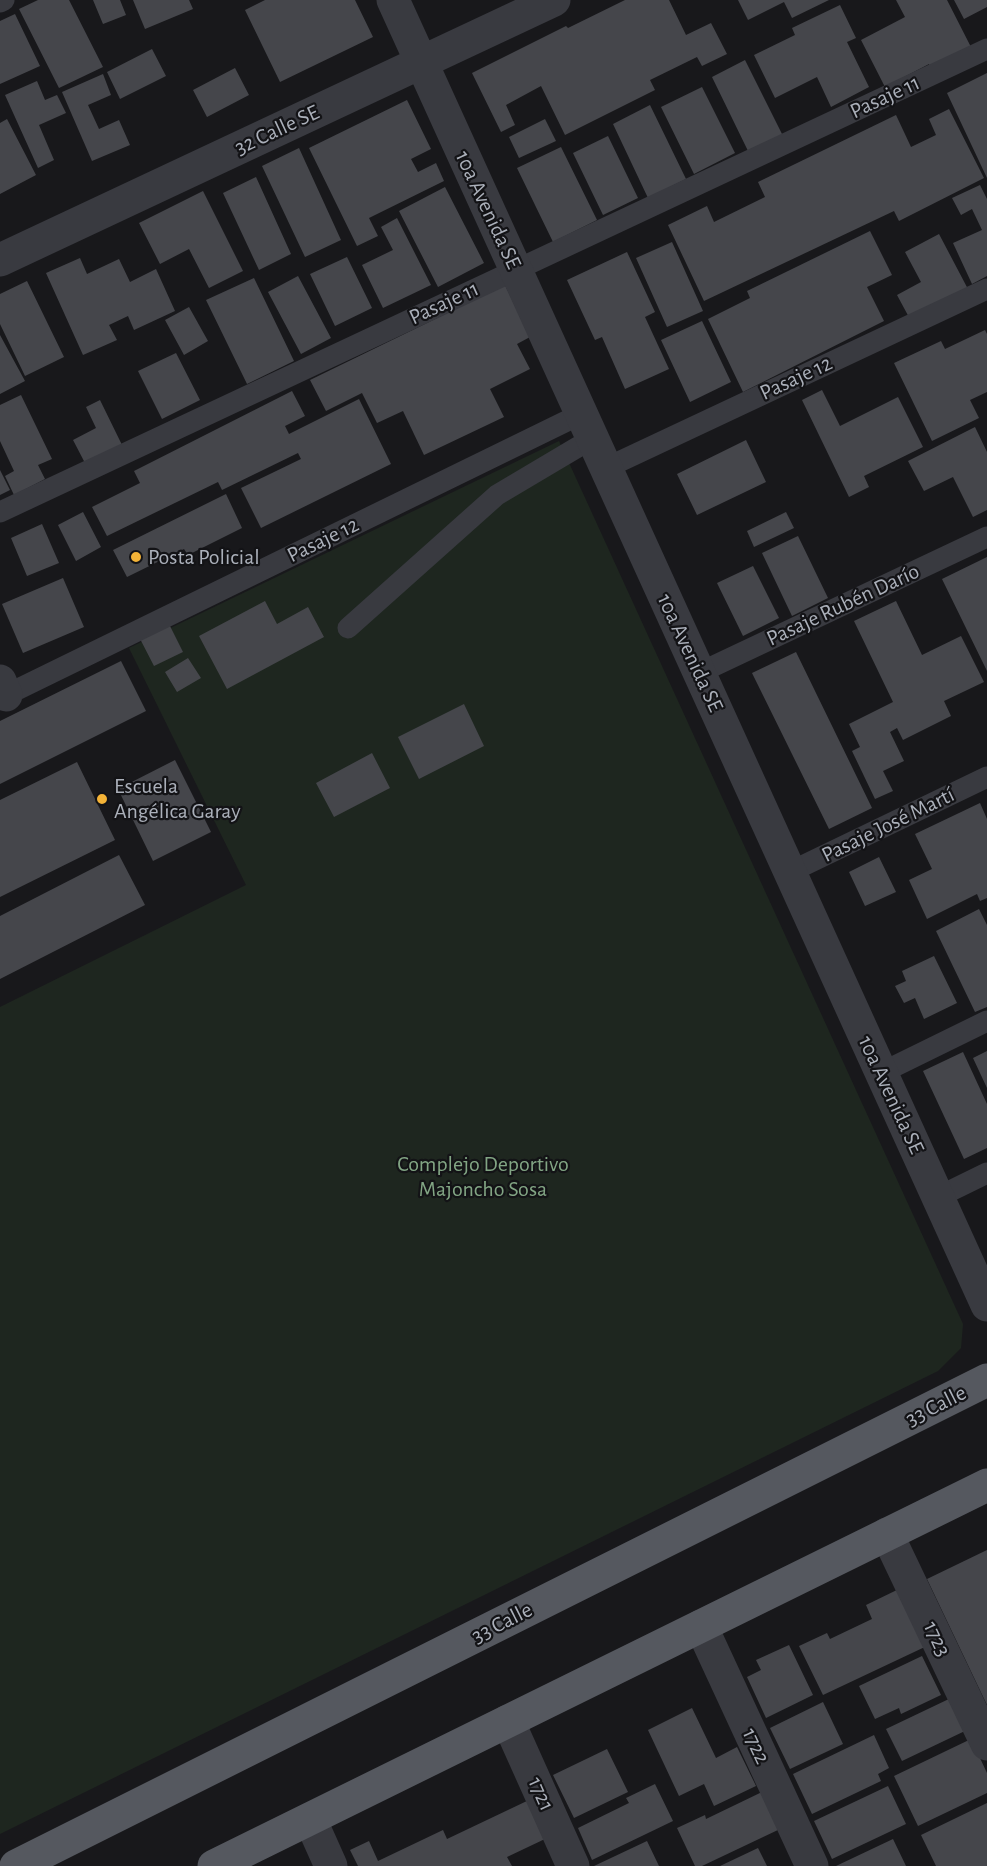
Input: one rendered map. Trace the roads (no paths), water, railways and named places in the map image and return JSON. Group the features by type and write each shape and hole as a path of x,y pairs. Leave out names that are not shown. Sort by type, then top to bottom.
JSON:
{"main road":[{"name":"33 Calle","path":"16,1866 987,1380"},
{"path":"214,1866 987,1485"}],"street":[{"name":"10a Avenida SE","path":"393,0 987,1305"},
{"name":"32 Calle SE","path":"0,260 555,0"},
{"name":"1723","path":"887,1534 987,1744"},
{"name":"1722","path":"701,1626 812,1866"},
{"name":"1721","path":"508,1721 573,1866"},
{"path":"310,1819 331,1866"}],"lane":[{"path":"0,2 4,0"},
{"name":"Pasaje 11","path":"0,512 987,49"},
{"name":"Pasaje 12","path":"606,468 987,289"},
{"path":"348,628 497,495 587,426"},
{"name":"Pasaje 12","path":"2,691 587,426"},
{"name":"Pasaje Rubén Darío","path":"699,672 987,537"},
{"name":"Pasaje José Martí","path":"790,872 987,777"},
{"path":"881,1073 987,1021"},
{"path":"938,1197 987,1173"}],"place":[{"name":"Posta Policial","path":"136,557"},
{"name":"Escuela Angélica Garay","path":"102,799"}],"park label":[{"name":"Complejo Deportivo Majoncho Sosa","path":"483,1176"}]}
